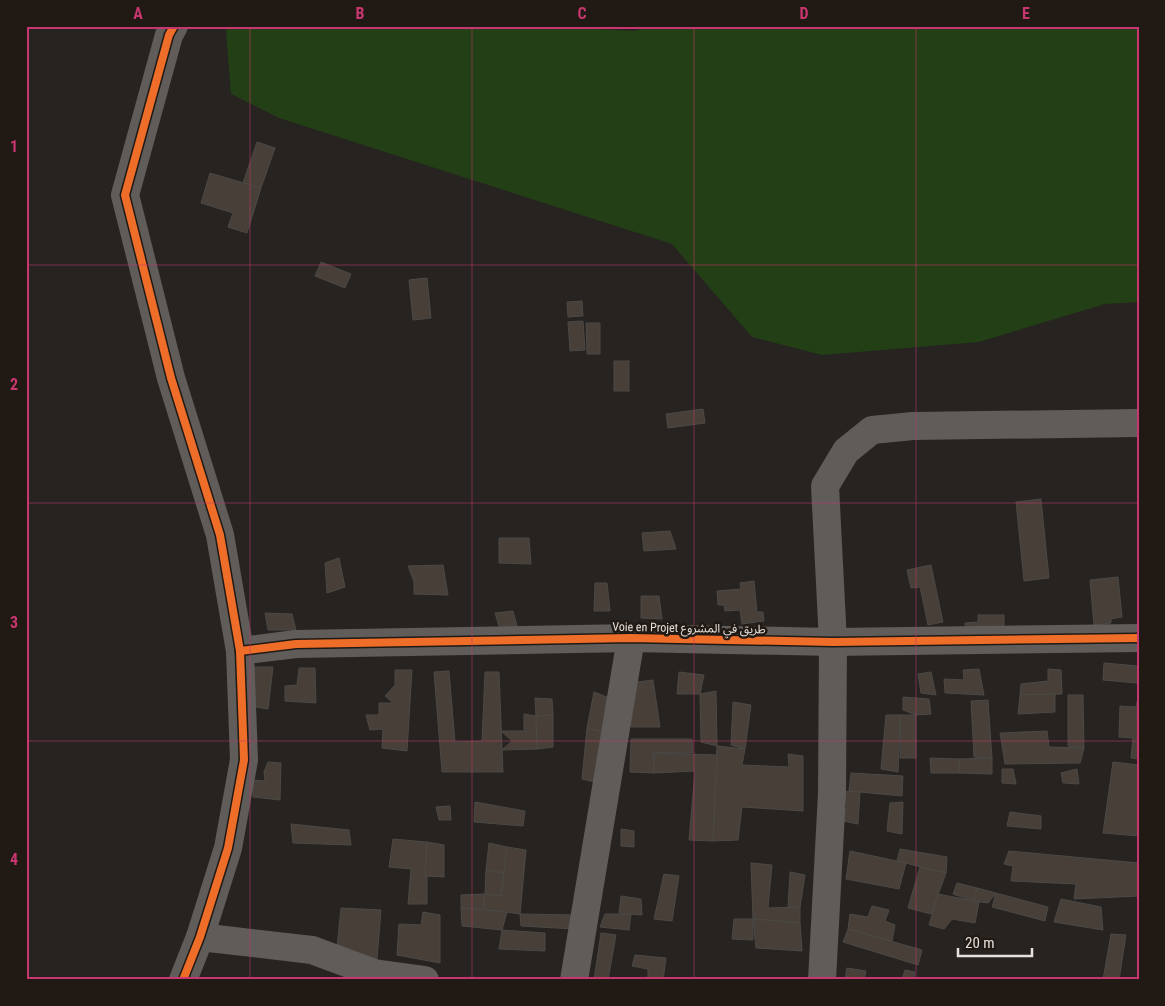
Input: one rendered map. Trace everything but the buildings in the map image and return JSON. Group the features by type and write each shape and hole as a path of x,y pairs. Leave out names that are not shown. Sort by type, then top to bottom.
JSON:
{"street":[{"path":"174,26 166,44 125,195 171,378 220,535 240,651 244,760 228,848 200,937 183,980"},
{"path":"822,980 832,793 833,642 825,486 846,451 872,430 914,426 1139,423"},
{"path":"574,980 631,638"},
{"name":"Voie en Projet طريق في المشروع","path":"240,651 296,644 631,638 833,642 1139,638"},
{"path":"200,937 312,950 374,973 425,980"}],"green space":[{"path":"229,26 538,26 635,31 649,26 1139,26 1139,302 1105,304 979,342 822,355 752,337 672,244 279,118 231,94 226,31"}],"cycle path":[{"path":"174,26 169,35 125,195 171,378 220,535 240,651 244,760 228,848 200,937 183,980"},
{"path":"240,651 296,644 631,638 833,642 1139,638"}]}
